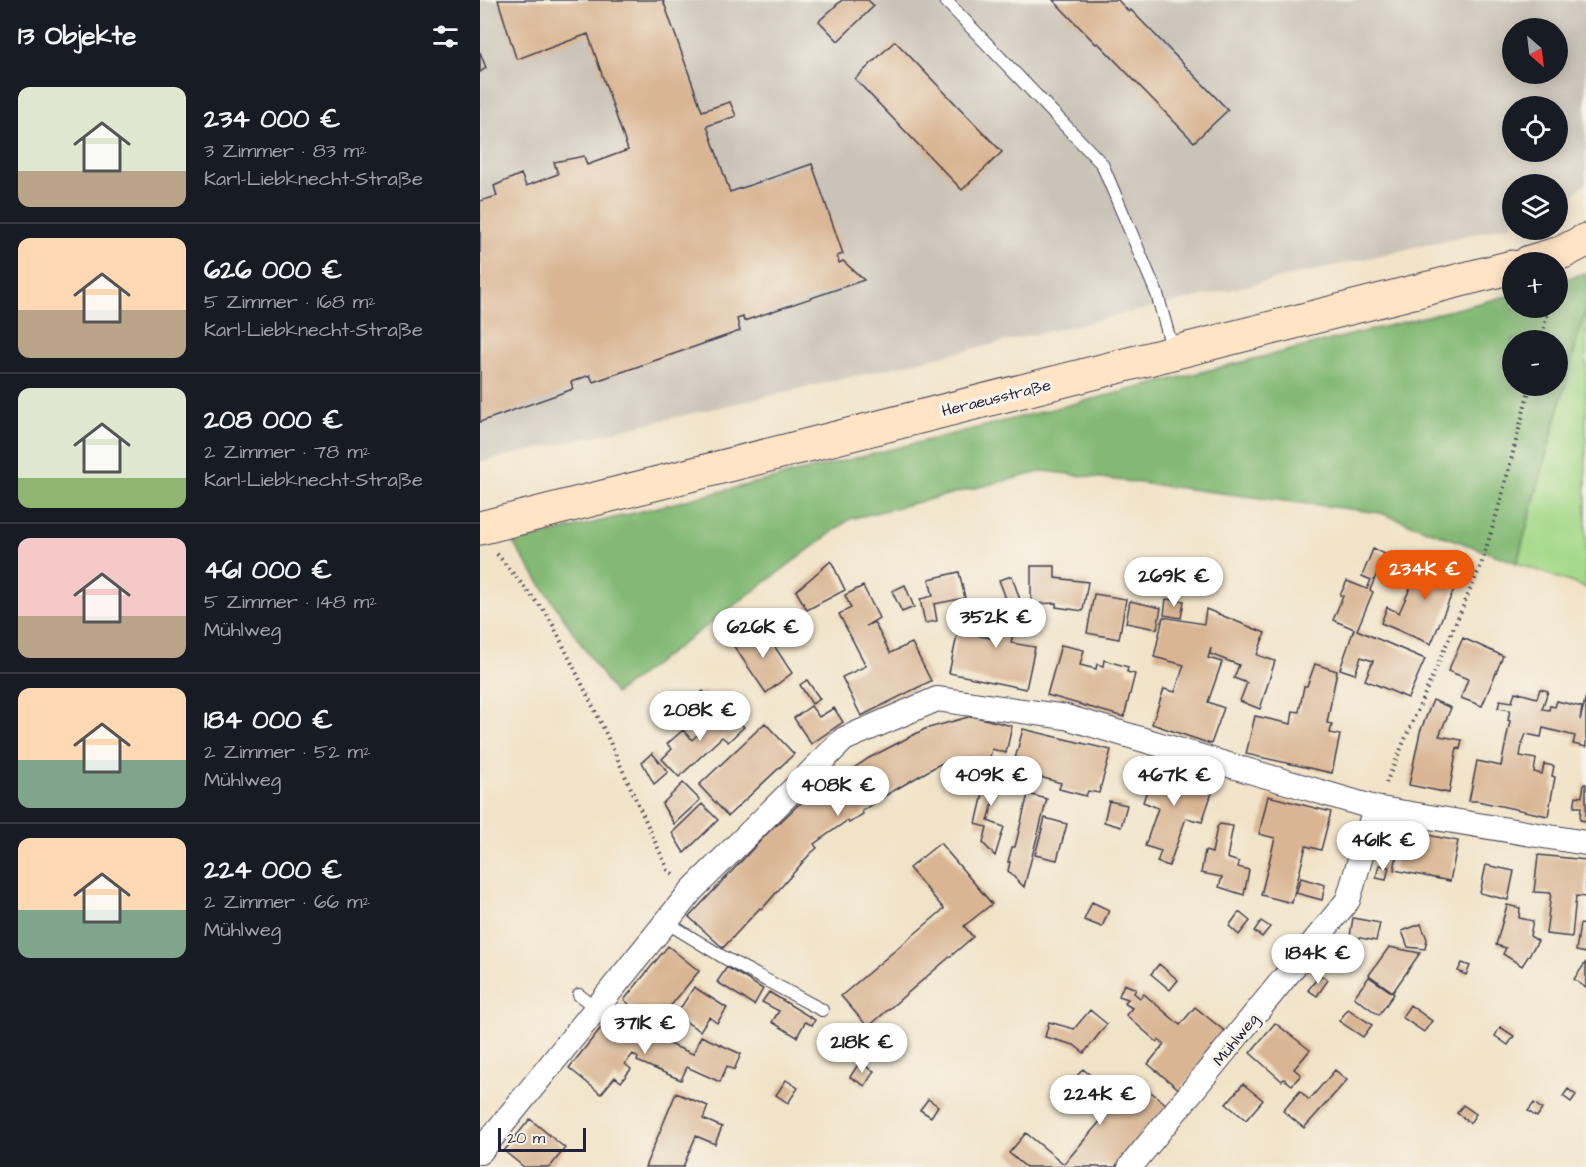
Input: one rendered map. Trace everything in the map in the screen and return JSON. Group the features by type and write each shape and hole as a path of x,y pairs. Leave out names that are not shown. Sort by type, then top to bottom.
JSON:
{"street":[{"path":"1563,252 1586,240"},
{"name":"Heraeusstraße","path":"488,540 1174,352 1502,270"},
{"path":"480,1152 587,1001 666,922 692,890 844,739 937,699 1066,717 1375,808 1586,843"},
{"name":"Mühlweg","path":"1130,1167 1348,900 1375,808"}],"lane":[{"path":"945,0 1102,164 1157,294 1174,352"},
{"path":"666,922 723,957 822,1010"}],"path":[{"path":"1375,808 1481,565 1500,503 1527,396"},
{"path":"488,540 549,617 603,727 668,870 692,890"}],"shaded area":[{"path":"480,0 1586,0 1586,183 1568,200 1568,174 1502,174 1502,227 480,462"}],"green space":[{"path":"1586,273 1586,308 1568,375 1568,330 1502,330 1502,396 1562,396 1517,563 1381,513 1044,471 850,519 615,694 513,543 1502,297 1502,318 1568,318 1568,278"},
{"path":"1586,308 1586,588 1517,563 1562,396 1568,396 1568,375"}],"building":[{"path":"498,0 663,0 702,111 730,102 736,116 707,126 730,192 812,164 843,254 837,256 839,263 843,261 864,280 744,321 743,317 737,319 740,331 593,382 590,375 571,382 573,389 480,422 480,201 497,196 494,186 521,174 526,186 558,174 554,162 584,156 587,165 628,150 588,34 518,59"},
{"path":"842,0 868,0 874,6 838,41 819,21"},
{"path":"1053,0 1118,0 1129,12 1131,10 1228,110 1194,142"},
{"path":"895,41 1002,152 962,190 855,79"},
{"path":"480,52 486,68 480,72"},
{"path":"1373,549 1385,554 1370,590 1373,592 1357,630 1425,659 1408,698 1365,680 1373,661 1361,657 1355,674 1340,669 1354,629 1333,620 1343,596 1340,595 1347,581 1367,589 1371,580 1362,576"},
{"path":"1425,555 1462,570 1431,644 1381,623 1387,607 1399,613"},
{"path":"831,561 845,590 807,610 796,591"},
{"path":"1031,566 1055,566 1055,578 1088,582 1083,611 1056,607 1056,603 1031,604"},
{"path":"959,572 965,598 934,604 937,621 925,623 920,599 933,596 929,579"},
{"path":"1012,576 1020,600 1011,643 1035,647 1026,689 949,673 958,631 995,639 1005,596 999,580"},
{"path":"905,585 914,607 902,612 892,591"},
{"path":"863,586 879,618 866,626 874,622 890,653 912,643 931,681 861,716 842,677 866,666 839,614 851,608 845,595"},
{"path":"1094,594 1126,599 1119,639 1087,633"},
{"path":"1166,599 1184,601 1181,618 1164,615"},
{"path":"1130,601 1161,608 1157,629 1126,623"},
{"path":"1206,609 1265,633 1257,655 1275,661 1260,709 1240,701 1247,683 1234,678 1239,665 1210,654 1211,648 1208,658 1222,662 1208,702 1224,708 1211,744 1152,724 1164,689 1175,692 1184,665 1154,657 1163,617 1204,624"},
{"path":"760,624 792,673 766,693 733,645"},
{"path":"1463,638 1503,656 1482,706 1461,698 1468,679 1448,671"},
{"path":"1061,645 1084,650 1080,665 1096,669 1097,664 1103,666 1104,660 1128,667 1127,672 1135,674 1124,717 1047,695"},
{"path":"1315,664 1337,671 1327,723 1332,724 1330,733 1340,735 1332,773 1246,754 1255,716 1291,724 1293,711 1299,712 1304,686 1307,686"},
{"path":"807,680 820,699 812,704 800,685"},
{"path":"1540,689 1548,691 1542,709 1549,710 1550,706 1555,707 1557,701 1582,707 1580,720 1586,696 1586,747 1573,744 1575,736 1543,728 1541,737 1526,734 1522,744 1520,756 1536,759 1534,772 1542,774 1544,764 1554,766 1552,776 1555,777 1548,816 1469,801 1477,761 1501,766 1510,710 1498,708 1500,700 1512,702 1515,692 1537,698"},
{"path":"703,691 720,709 699,729 687,717 696,709 690,703"},
{"path":"1433,700 1451,708 1439,736 1462,740 1460,749 1457,748 1449,793 1409,785 1420,732"},
{"path":"811,706 819,717 834,708 843,722 811,744 794,718"},
{"path":"725,708 744,727 728,742 722,737 679,777 662,759 672,749 667,744 683,730 692,740"},
{"path":"972,716 1012,726 1006,753 992,749 989,761 965,757 940,764 888,794 862,811 863,814 849,823 848,820 814,844 817,848 723,948 689,917 776,824 797,806 869,758 925,729"},
{"path":"765,723 794,754 728,816 699,785"},
{"path":"1023,729 1111,750 1099,793 1088,791 1086,796 1059,789 1061,783 1040,777 1038,783 1019,778 1021,772 1012,770"},
{"path":"652,753 668,772 654,784 642,762"},
{"path":"991,759 1004,762 988,821 1004,827 995,856 983,843 987,827 976,824"},
{"path":"1156,764 1215,784 1202,822 1186,818 1169,866 1157,862 1161,851 1145,846 1158,808 1143,802"},
{"path":"683,783 700,800 674,824 662,804"},
{"path":"1584,784 1586,784 1586,821 1580,820 1581,807 1574,807 1576,796 1582,797"},
{"path":"1028,794 1047,799 1024,887 1008,871 1010,862 1008,862 1012,847 1015,847"},
{"path":"1268,796 1331,812 1321,850 1306,846 1292,903 1261,895 1275,838 1259,834"},
{"path":"1109,801 1127,805 1121,827 1104,822"},
{"path":"702,804 718,820 684,853 672,833"},
{"path":"1045,818 1067,824 1057,860 1035,855"},
{"path":"1220,824 1233,826 1227,858 1239,862 1238,867 1249,870 1244,895 1219,887 1222,877 1201,873 1205,851 1212,853 1217,827"},
{"path":"1402,830 1458,841 1450,881 1394,870"},
{"path":"940,843 992,904 964,926 973,937 868,1027 841,996 944,909 909,868"},
{"path":"1538,855 1586,860 1586,897 1576,896 1572,937 1546,934 1551,893 1534,892"},
{"path":"1379,865 1389,867 1386,880 1376,878"},
{"path":"1486,865 1514,871 1508,900 1480,893"},
{"path":"1301,878 1325,885 1322,900 1296,893"},
{"path":"1092,902 1109,910 1102,927 1084,920"},
{"path":"1507,905 1520,908 1519,918 1533,921 1530,936 1538,941 1522,966 1503,954 1506,948 1496,945"},
{"path":"1239,912 1250,921 1239,935 1229,926"},
{"path":"1353,918 1380,923 1376,941 1350,936"},
{"path":"1261,921 1270,927 1262,937 1254,931"},
{"path":"1421,924 1427,939 1425,949 1408,947 1402,931"},
{"path":"1580,924 1586,925 1586,953 1576,951"},
{"path":"668,946 699,971 655,1025 624,1000"},
{"path":"1389,947 1420,953 1393,992 1369,975"},
{"path":"1586,962 1586,988 1574,979"},
{"path":"1462,963 1470,966 1466,975 1458,971"},
{"path":"1159,964 1178,980 1170,990 1151,974"},
{"path":"727,967 763,989 754,1005 717,982"},
{"path":"1320,975 1328,980 1317,996 1308,990"},
{"path":"1369,977 1394,994 1379,1015 1354,997"},
{"path":"1124,984 1136,989 1134,993 1140,998 1144,994 1180,1025 1195,1007 1227,1033 1180,1090 1148,1064 1164,1044 1159,1040 1157,1042 1126,1015 1132,1008 1124,1003 1128,999 1119,996"},
{"path":"694,987 727,1008 717,1023 709,1017 700,1031 676,1015"},
{"path":"769,992 815,1020 812,1025 805,1022 797,1037 772,1022 779,1011 762,1002"},
{"path":"1410,1005 1432,1021 1424,1032 1402,1017"},
{"path":"616,1009 648,1035 693,1054 701,1036 741,1054 734,1070 727,1066 720,1082 687,1067 681,1080 637,1061 638,1058 633,1054 625,1064 631,1069 621,1082 615,1077 601,1094 569,1068"},
{"path":"1348,1009 1372,1025 1363,1037 1339,1021"},
{"path":"1090,1010 1107,1024 1084,1053 1074,1045 1045,1037 1049,1022 1074,1029"},
{"path":"1275,1023 1310,1050 1294,1069 1301,1075 1292,1085 1284,1079 1282,1081 1250,1053"},
{"path":"1500,1027 1514,1036 1508,1045 1495,1036"},
{"path":"859,1063 874,1071 865,1086 850,1077"},
{"path":"1083,1069 1119,1099 1135,1079 1167,1105 1115,1167 1026,1167 1009,1153 1026,1133 1064,1164 1102,1119 1066,1089"},
{"path":"1335,1070 1347,1080 1304,1128 1283,1111 1300,1091 1309,1100"},
{"path":"786,1080 798,1088 788,1103 776,1095"},
{"path":"1243,1084 1263,1100 1246,1120 1226,1104"},
{"path":"1568,1089 1576,1095 1571,1102 1563,1096"},
{"path":"676,1093 708,1106 703,1119 722,1127 715,1144 696,1136 683,1167 645,1167"},
{"path":"928,1099 938,1106 931,1117 920,1110"},
{"path":"1534,1103 1542,1109 1537,1117 1528,1111"},
{"path":"1463,1105 1476,1114 1470,1123 1457,1113"},
{"path":"530,1119 565,1148 550,1167 524,1167 504,1151"}]}
